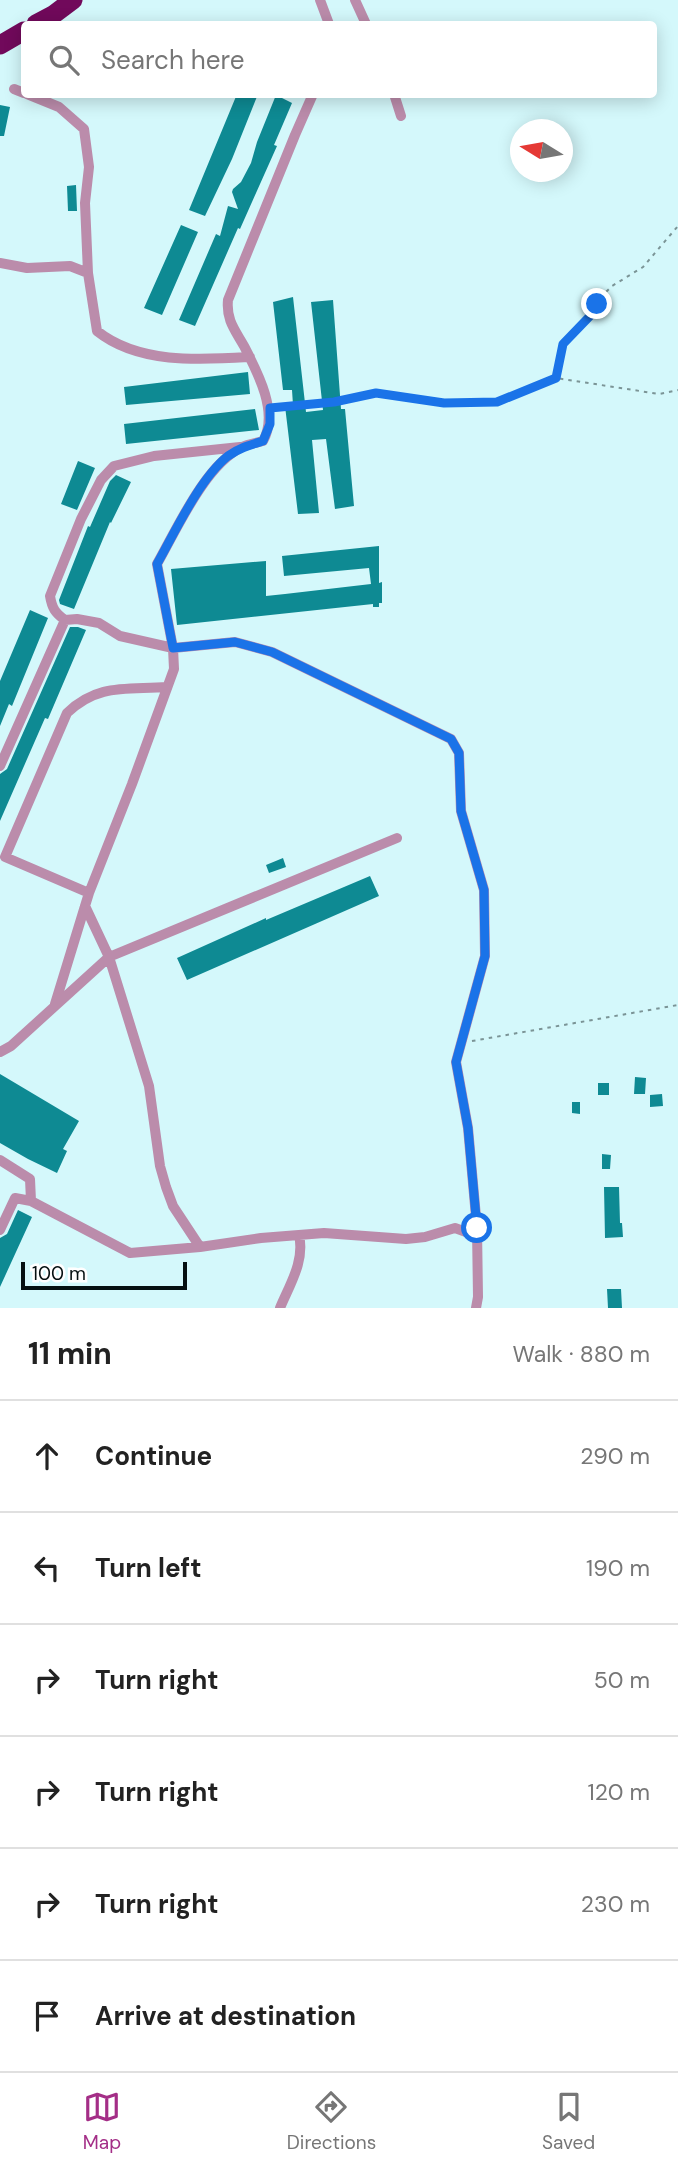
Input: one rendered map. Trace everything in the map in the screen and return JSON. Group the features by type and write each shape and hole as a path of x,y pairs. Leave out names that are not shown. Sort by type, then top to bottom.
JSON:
{"highway":[{"path":"41,21 65,8 73,0"},
{"path":"0,45 21,33"}],"street":[{"path":"320,0 328,21"},
{"path":"355,0 365,21"},
{"path":"37,98 59,107 84,129 89,167 85,203 88,273 97,331 111,342 141,352 192,361 250,357"},
{"path":"311,98 228,300 230,323 250,357 270,408 270,424 263,441 243,446 154,456 114,466 101,480 81,519 50,596 51,606 55,613 65,620 99,623 120,636 173,648 235,642 272,652 451,739 459,753 461,811 484,890 485,956 456,1062 468,1128 477,1236 476,1308"},
{"path":"395,98 401,116"},
{"path":"0,263 27,268 70,266 88,273"},
{"path":"55,1004 89,893 174,669 173,648 157,564 200,489 227,457 243,446"},
{"path":"0,766 65,620"},
{"path":"89,893 5,856 67,713 81,700 103,691 167,687"},
{"path":"0,1052 12,1046 108,957 397,838"},
{"path":"85,906 108,957 149,1086 163,1177 173,1206 200,1247"},
{"path":"0,1160 30,1179 32,1201"},
{"path":"0,1230 15,1198 32,1201 130,1252 324,1233 406,1239 425,1237 455,1228 477,1236"},
{"path":"280,1308 300,1261 302,1249 299,1235"}],"path":[{"path":"556,378 566,339 590,316 604,294 650,261 678,226"},
{"path":"270,408 334,402 376,393 444,403 497,402 556,378 659,394 678,390"},
{"path":"461,1043 678,1005"}],"building":[{"path":"235,98 256,98 205,216 189,210"},
{"path":"275,98 292,103 274,145 277,146 195,326 179,320 216,234 220,236 228,206 238,209 232,192 251,163"},
{"path":"0,105 10,107 4,136 0,136"},
{"path":"76,185 77,211 68,211 67,186"},
{"path":"181,225 198,232 162,315 144,308"},
{"path":"293,297 306,412 323,410 311,302 333,300 341,409 345,409 354,506 335,509 326,439 312,440 319,513 298,514 285,406 293,405 292,390 283,390 273,302"},
{"path":"248,372 250,394 126,405 124,387"},
{"path":"255,409 259,430 126,444 124,424"},
{"path":"78,461 95,468 77,510 61,504"},
{"path":"116,475 131,482 110,522 74,609 60,604 59,600 88,526 90,527 110,481"},
{"path":"379,546 382,603 379,603 379,607 373,607 373,604 177,625 171,569 266,561 266,596 285,594 371,584 369,568 284,576 282,556"},
{"path":"30,610 48,618 12,706 9,704 0,726 0,681"},
{"path":"70,627 86,630 0,821 0,774 7,769"},
{"path":"283,858 286,867 269,873 266,865"},
{"path":"370,876 379,896 187,980 177,958"},
{"path":"0,1074 79,1121 63,1149 67,1151 57,1173 0,1143"},
{"path":"635,1077 646,1078 645,1094 634,1094"},
{"path":"598,1083 609,1083 609,1095 598,1095"},
{"path":"662,1094 663,1106 650,1107 650,1095"},
{"path":"572,1102 580,1102 580,1114 572,1113"},
{"path":"602,1154 611,1155 610,1169 602,1169"},
{"path":"604,1187 619,1187 623,1237 605,1238"},
{"path":"18,1210 32,1217 0,1287 0,1238 7,1234"},
{"path":"607,1289 621,1289 622,1308 608,1308"}],"route":[{"path":"477,1228 468,1128 456,1062 485,956 484,890 461,811 459,753 451,739 272,652 235,642 173,648 157,564 200,489 227,457 243,446 263,441 270,424 270,408 334,402 376,393 444,403 497,402 556,378 563,344 582,326 597,304"}]}
